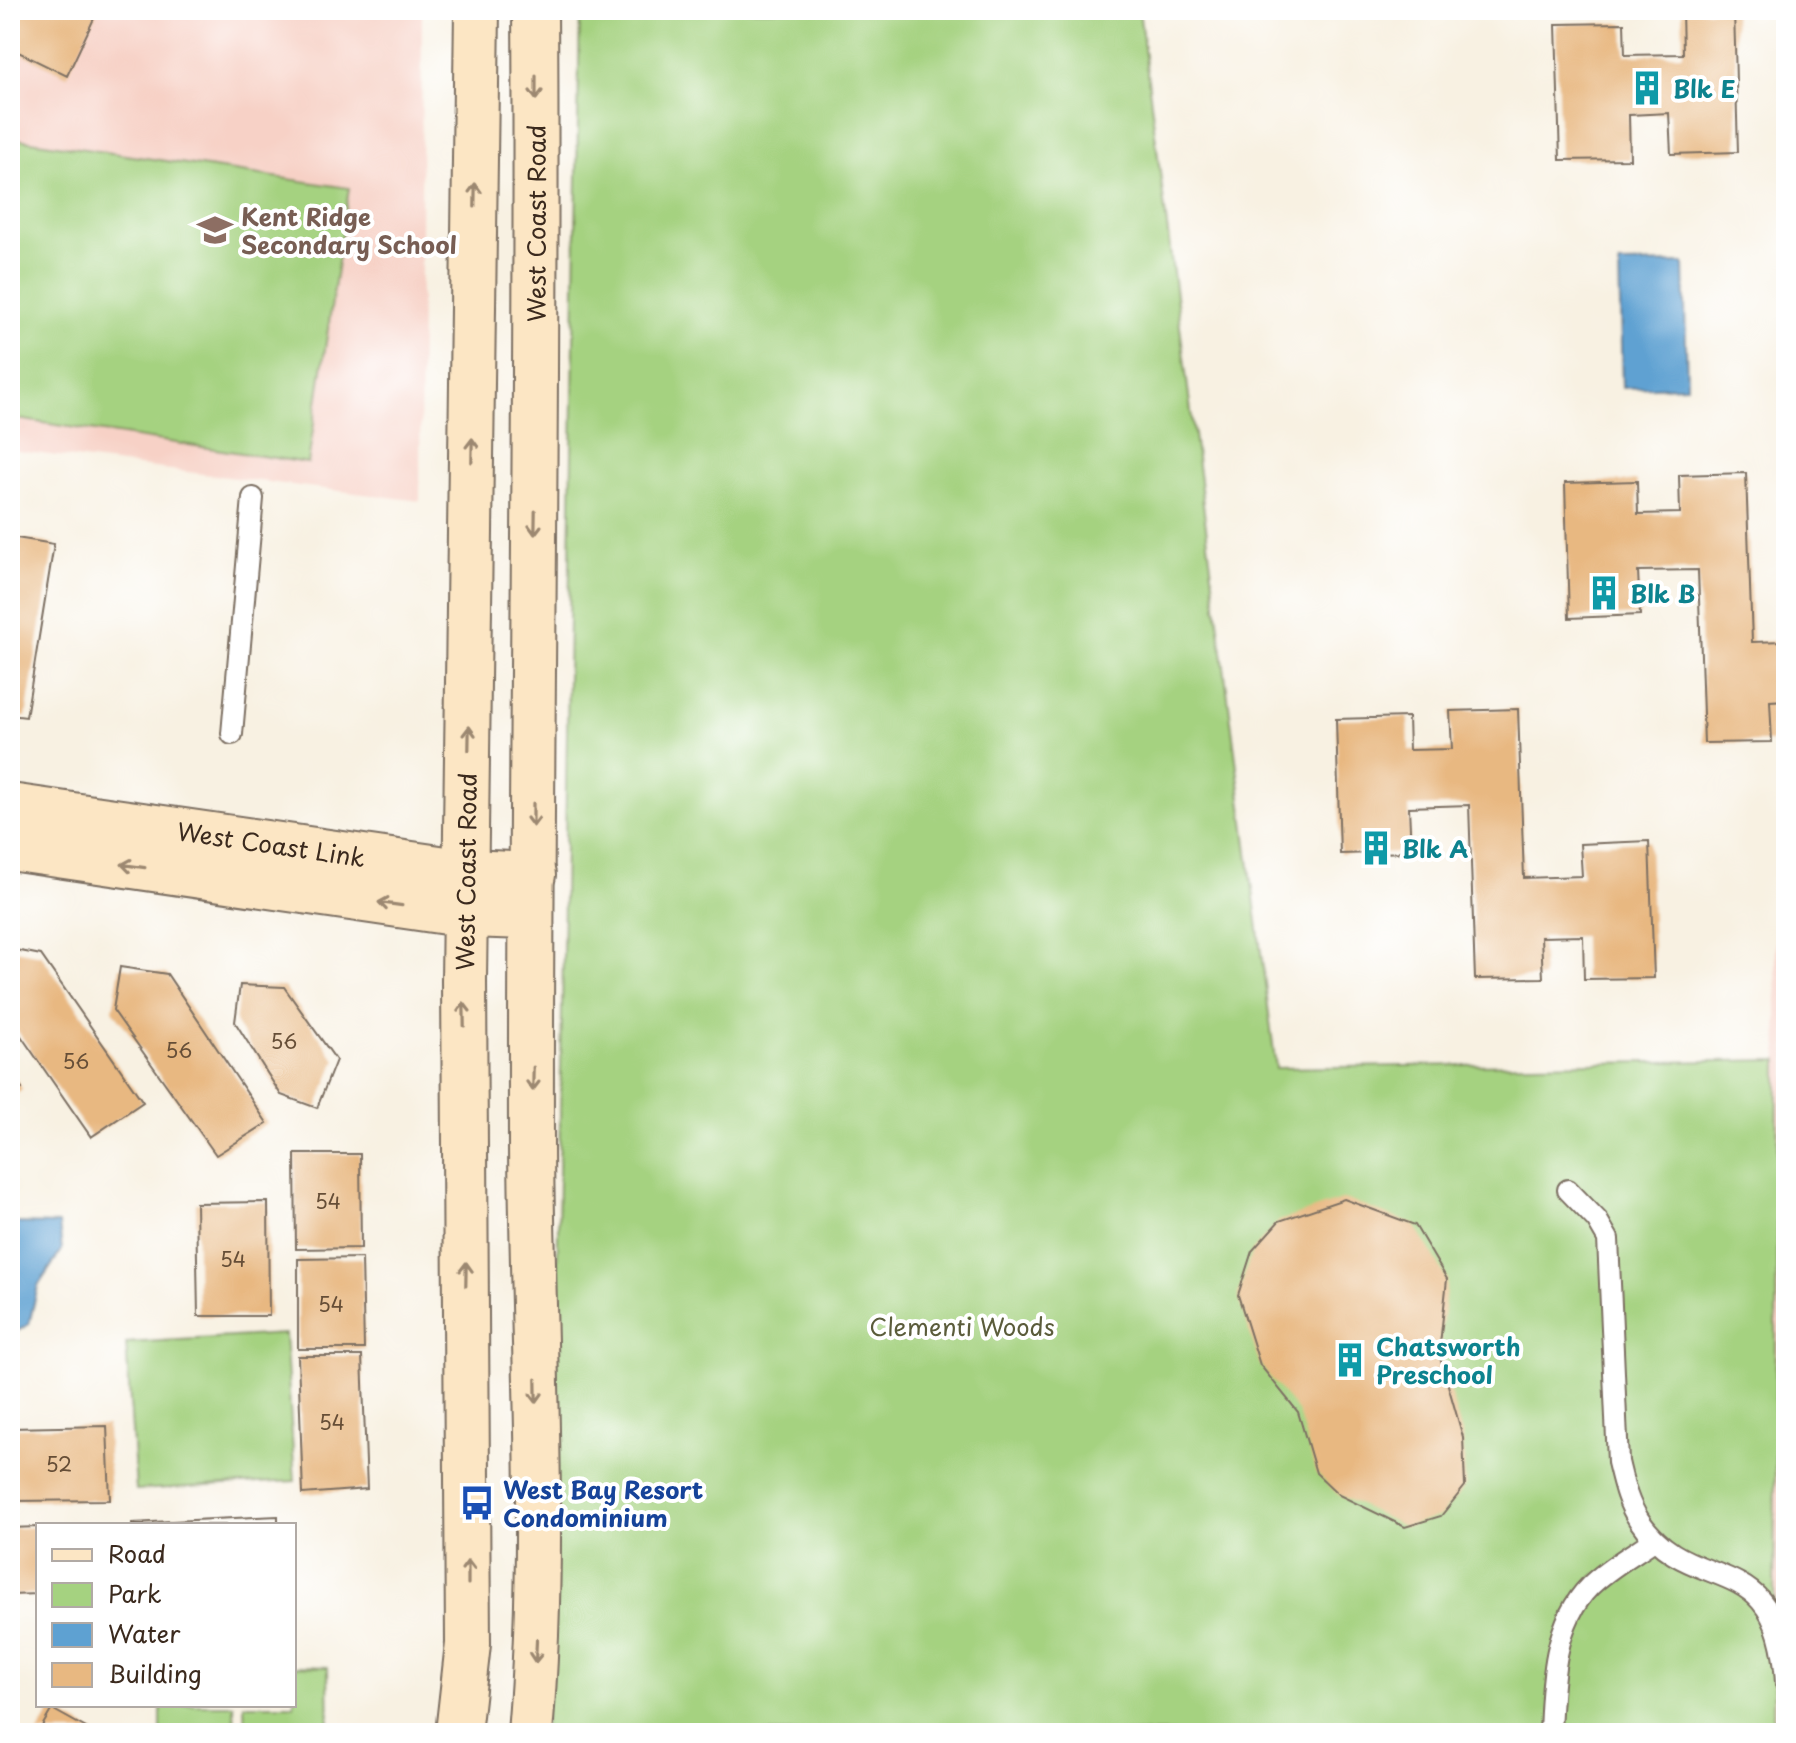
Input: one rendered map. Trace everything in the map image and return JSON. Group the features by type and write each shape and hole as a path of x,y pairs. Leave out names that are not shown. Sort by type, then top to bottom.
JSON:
{"main road":[{"name":"West Coast Road","path":"458,1733 468,1644 464,1352 477,10"},
{"name":"West Coast Road","path":"530,1733 537,1644 532,896 538,389 535,10"},
{"name":"West Coast Link","path":"10,806 467,872 532,896"},
{"name":"West Coast Link","path":"10,848 467,915 532,896"}],"lane":[{"path":"232,734 253,498"},
{"path":"1568,1190 1597,1220 1608,1239 1618,1462 1625,1494 1639,1521 1655,1539 1680,1557 1754,1592 1771,1614 1782,1641 1786,1683"},
{"path":"1550,1733 1552,1682 1560,1643 1573,1610 1590,1586 1655,1539"}],"shaded area":[{"name":"Kent Ridge Secondary School","path":"10,10 422,10 420,501 10,450"},
{"path":"1774,867 1786,867 1786,1733 1773,1733 1778,1060"}],"green space":[{"name":"Clementi Woods","path":"580,10 1139,10 1276,1068 1778,1060 1773,1733 544,1733 552,1565"},
{"path":"10,138 349,188 308,463 10,418"},
{"path":"285,1334 295,1481 136,1490 126,1343"},
{"path":"296,1666 328,1667 329,1733 245,1733 244,1707 296,1707"},
{"path":"161,1707 234,1707 235,1733 161,1733"}],"water":[{"path":"1684,263 1687,386 1622,388 1619,264"},
{"path":"10,1223 59,1224 62,1250 38,1286 29,1324 16,1332 10,1330"}],"building":[{"path":"10,10 98,10 67,76 10,48"},
{"name":"Blk E","path":"1682,10 1734,10 1738,152 1671,154 1669,113 1629,115 1630,159 1560,160 1556,24 1624,23 1625,55 1683,54"},
{"name":"Blk B","path":"1746,473 1752,642 1786,641 1786,700 1770,701 1772,742 1704,743 1698,570 1638,571 1640,615 1569,618 1565,483 1637,481 1638,514 1680,513 1679,475"},
{"path":"10,537 54,544 26,717 10,715"},
{"name":"Blk A","path":"1518,709 1524,878 1582,876 1580,844 1649,841 1654,978 1584,979 1583,936 1541,937 1543,978 1475,979 1469,805 1409,807 1411,852 1340,854 1336,719 1408,717 1409,750 1452,749 1450,711"},
{"path":"10,949 41,955 143,1102 91,1137 10,1020"},
{"path":"120,967 167,974 267,1123 216,1155 113,1010"},
{"path":"240,985 284,987 336,1060 317,1108 281,1095 235,1022"},
{"path":"10,1071 22,1089 10,1098"},
{"path":"295,1154 360,1154 361,1248 296,1249"},
{"name":"Chatsworth Preschool","path":"1344,1199 1415,1225 1447,1279 1439,1354 1463,1437 1465,1486 1441,1516 1405,1527 1339,1495 1316,1473 1298,1412 1260,1365 1238,1295 1252,1251 1279,1221"},
{"path":"268,1202 269,1316 198,1316 196,1203"},
{"path":"362,1258 364,1349 298,1349 298,1259"},
{"path":"298,1356 362,1356 367,1489 303,1494"},
{"path":"107,1426 110,1500 10,1501 10,1428"},
{"path":"278,1516 278,1523 132,1523"},
{"path":"36,1527 36,1594 10,1595 10,1528"},
{"path":"52,1709 95,1733 38,1733"}],"place":[{"name":"Blk E","path":"1647,88"},
{"name":"Kent Ridge Secondary School","path":"215,230"},
{"name":"Blk B","path":"1604,593"},
{"name":"Blk A","path":"1376,848"},
{"name":"Chatsworth Preschool","path":"1350,1360"},
{"name":"West Bay Resort Condominium","path":"477,1503"}]}
